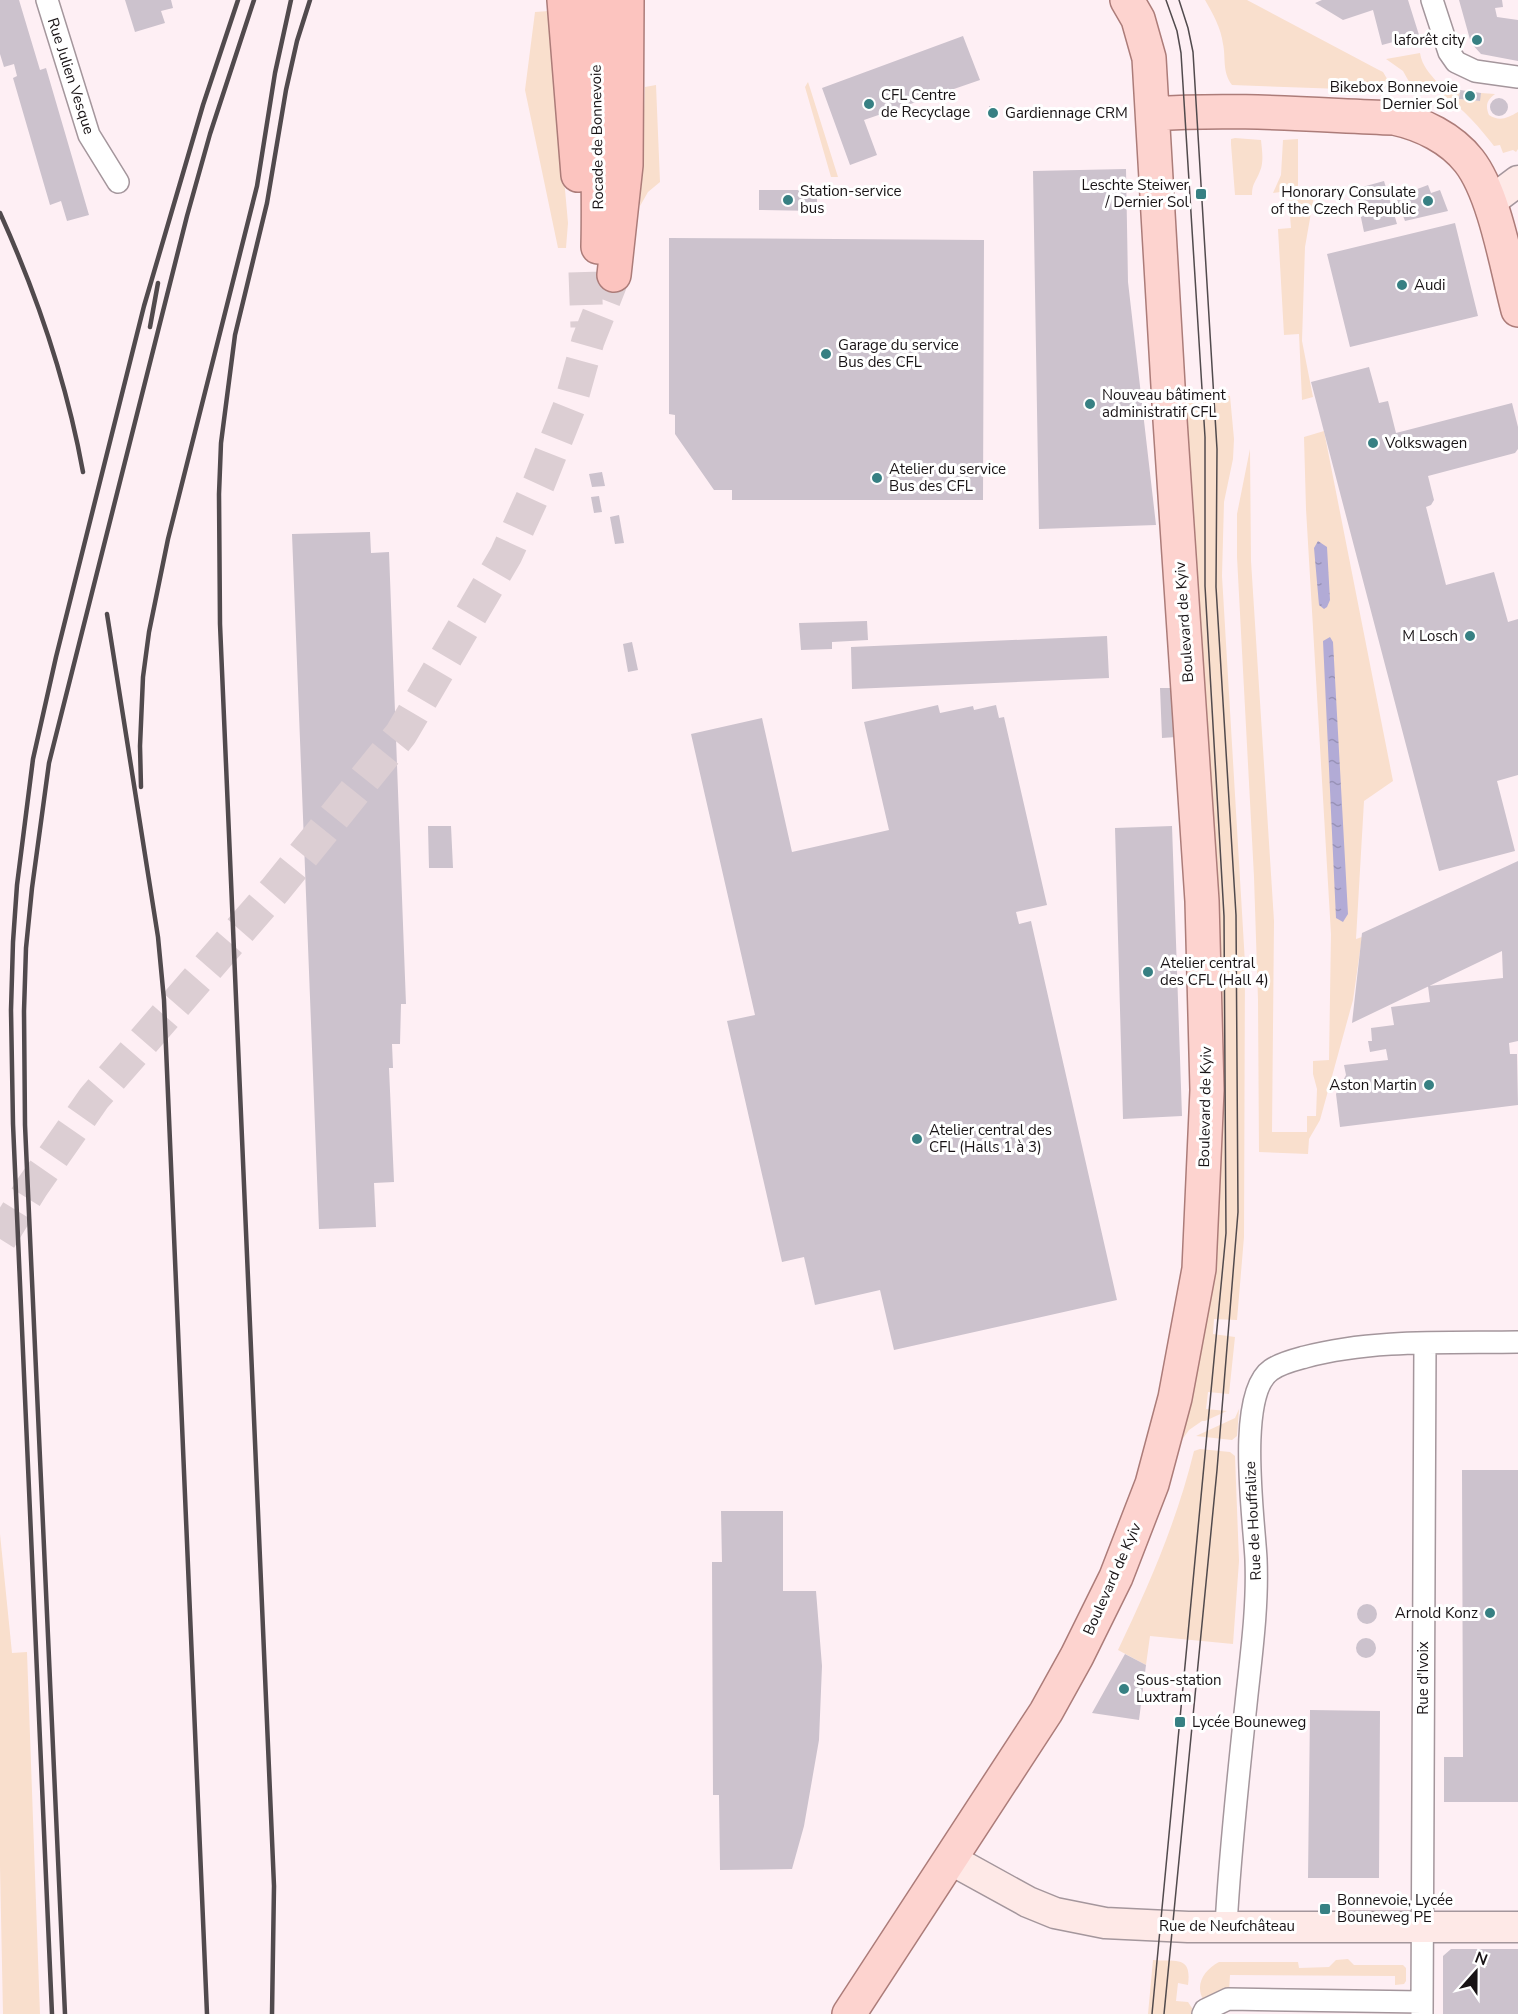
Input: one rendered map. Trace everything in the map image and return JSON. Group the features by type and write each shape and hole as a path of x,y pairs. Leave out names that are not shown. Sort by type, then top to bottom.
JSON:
{"highway":[{"path":"564,0 599,274"},
{"name":"Rocade de Bonnevoie","path":"595,0 595,93 600,180 599,274"},
{"path":"599,274 626,165 627,0"}],"main road":[{"name":"Boulevard de Kyiv","path":"849,2014 1046,1712 1116,1577 1155,1474 1175,1398 1199,1269 1207,1090 1202,901 1149,58 1138,19 1127,0"},
{"path":"1153,114 1196,110 1229,111 1394,118 1414,122 1452,144 1469,161 1480,180 1490,202 1518,310"},
{"path":"1490,202 1518,181"},
{"name":"Rue de Neufchâteau","path":"950,1859 1007,1892 1055,1913 1105,1923 1188,1927 1518,1928"}],"street":[{"name":"Rue Julien Vesque","path":"47,0 89,135 118,182"},
{"path":"1434,8 1449,52 1456,62 1475,71 1518,77"},
{"name":"Rue de Houffalize","path":"1226,1926 1234,1818 1256,1611 1256,1561 1250,1449 1255,1394 1262,1379 1270,1370 1289,1362 1331,1350 1425,1343 1518,1342"},
{"name":"Rue d'Ivoix","path":"1422,2008 1425,1343"},
{"path":"1204,2012 1228,1999 1422,2008"}],"shaded area":[{"path":"1205,0 1247,0 1383,72 1392,87 1342,89 1232,85 1226,70 1220,32"},
{"path":"549,11 568,223 566,248 558,248 525,90 535,12"},
{"path":"1420,53 1424,66 1438,83 1433,92 1412,87 1403,71 1386,59"},
{"path":"808,82 838,177 831,177 805,87"},
{"path":"656,85 660,182 648,192 640,206 645,87"},
{"path":"1448,88 1460,90 1459,99 1479,101 1481,93 1495,94 1487,106 1489,115 1493,117 1504,118 1518,112 1518,149 1516,152 1513,150 1503,153 1500,145 1494,146 1465,113 1444,96"},
{"path":"1231,139 1261,140 1262,164 1253,185 1252,195 1235,195"},
{"path":"1298,139 1298,190 1315,190 1305,247 1302,341 1313,397 1302,400 1299,334 1284,335 1278,229 1291,228 1288,191 1273,193 1281,175 1283,140"},
{"path":"1230,396 1234,439 1233,459 1224,502 1222,576 1245,963 1244,1237 1237,1320 1214,1319 1213,1334 1235,1337 1229,1394 1208,1392 1206,1409 1227,1411 1202,1421 1189,1430 1179,1444 1202,1315 1190,511 1192,489 1185,398"},
{"path":"1324,431 1393,781 1364,801 1356,939 1362,937 1353,1000 1320,1120 1309,1139 1308,1154 1259,1152 1254,877 1237,557 1237,514 1250,449 1251,561 1274,921 1272,1132 1307,1132 1307,1116 1316,1116 1317,1089 1313,1074 1313,1061 1329,1060 1331,934 1306,509 1304,437"},
{"path":"1239,1409 1237,1436 1232,1440 1196,1436 1235,1418"},
{"path":"1200,1449 1230,1452 1235,1456 1239,1561 1233,1644 1150,1636 1146,1665 1118,1650 1161,1552 1194,1451"},
{"path":"0,1534 12,1653 27,1652 40,2014 3,2014 0,1866"},
{"path":"1348,1959 1354,1965 1403,1965 1406,1968 1406,1981 1404,1984 1395,1985 1395,1976 1230,1975 1229,1992 1204,2001 1201,1995 1202,1978 1219,1962 1298,1962 1299,1968 1329,1967 1336,1960"},
{"path":"1153,1960 1185,1964 1189,1975 1188,1985 1178,1983 1176,2001 1188,2002 1196,2014 1148,2014"}],"water":[{"path":"1318,541 1327,547 1330,600 1324,609 1319,605 1314,548"},
{"path":"1330,637 1333,642 1348,914 1343,922 1336,918 1323,641"}],"building":[{"path":"0,0 19,0 40,70 46,68 89,215 67,221 61,201 50,205 13,78 17,76 14,64 4,67 0,54"},
{"path":"125,0 171,0 173,8 161,11 165,23 135,32"},
{"path":"1322,0 1408,0 1419,35 1382,45 1373,10 1343,20 1315,3"},
{"path":"1459,0 1502,0 1503,7 1495,8 1497,17 1518,20 1518,61 1481,54 1471,43"},
{"name":"CFL Centre de Recyclage","path":"963,36 980,80 864,120 877,155 850,165 822,88"},
{"name":"Bikebox Bonnevoie Dernier Sol","path":"1460,90 1481,93 1480,101 1459,99"},
{"path":"1499,98 1507,103 1508,107 1503,115 1499,116 1491,111 1490,107 1495,99"},
{"name":"Gardiennage CRM","path":"989,106 997,107 997,119 989,119"},
{"name":"Nouveau bâtiment administratif CFL","path":"1126,169 1128,282 1156,525 1039,529 1033,171"},
{"path":"1384,181 1397,224 1364,232 1355,189"},
{"path":"1428,185 1431,193 1440,190 1448,211 1405,221 1396,197"},
{"name":"Station-service bus","path":"759,190 817,190 817,211 759,210"},
{"name":"Audi","path":"1455,223 1478,316 1350,347 1327,254"},
{"name":"Garage du service Bus des CFL","path":"669,238 984,240 983,500 732,500 732,490 714,490 675,434 675,415 669,414"},
{"path":"1369,367 1379,403 1388,401 1396,433 1512,403 1518,427 1518,449 1515,453 1428,476 1434,500 1426,507 1446,585 1494,572 1508,622 1518,619 1518,775 1497,781 1515,851 1439,871 1311,382"},
{"path":"602,472 605,486 592,487 589,474"},
{"path":"599,496 602,512 594,513 591,497"},
{"path":"619,515 624,543 615,544 610,517"},
{"path":"370,532 371,553 389,552 406,1004 401,1004 400,1044 392,1044 393,1068 389,1068 394,1182 374,1183 376,1227 319,1229 292,534"},
{"path":"867,621 868,640 832,642 832,649 801,650 799,623"},
{"path":"1107,636 1109,678 852,689 851,647"},
{"path":"632,642 638,670 628,672 623,644"},
{"path":"1160,688 1173,688 1176,737 1162,738"},
{"name":"Atelier central des CFL (Halls 1 à 3)","path":"938,705 940,713 973,706 974,710 996,705 999,718 1004,717 1047,905 1016,912 1019,924 1031,921 1117,1300 894,1350 880,1290 815,1305 804,1257 782,1262 727,1021 755,1015 691,734 762,718 792,852 889,830 864,722"},
{"path":"428,826 451,826 453,868 429,868"},
{"name":"Atelier central des CFL (Hall 4)","path":"1172,826 1182,1116 1123,1119 1115,828"},
{"path":"1518,861 1518,1041 1509,1043 1510,1054 1517,1054 1518,1105 1340,1127 1336,1094 1346,1075 1344,1065 1388,1060 1386,1049 1370,1052 1368,1041 1372,1041 1371,1028 1394,1025 1391,1007 1430,1002 1428,987 1352,1023 1362,933","holes":["1502,951 1503,978 1429,986"]},
{"name":"Arnold Konz","path":"1462,1470 1518,1470 1518,1802 1444,1802 1444,1757 1463,1757"},
{"path":"721,1511 783,1511 783,1591 816,1591 822,1666 819,1740 804,1826 792,1869 720,1870 719,1795 713,1795 712,1562 722,1562"},
{"path":"1367,1604 1374,1607 1377,1614 1374,1621 1367,1624 1360,1621 1357,1614 1360,1607"},
{"path":"1362,1638 1370,1638 1376,1644 1376,1652 1370,1658 1362,1658 1356,1652 1356,1644"},
{"name":"Sous-station Luxtram","path":"1125,1654 1146,1665 1139,1720 1092,1713"},
{"path":"1310,1710 1380,1711 1379,1878 1308,1878"},
{"path":"1451,1949 1518,1949 1518,2014 1443,2014 1443,1956"}],"tunnel":[{"path":"585,272 587,327"},
{"path":"0,1239 32,1187 94,1098 275,890 401,734 506,555 539,483 570,405 588,341 614,275"}],"tram line":[{"path":"1152,2014 1226,1233 1224,916 1205,586 1205,437 1181,53 1177,31 1166,0"},
{"path":"1164,2014 1217,1470 1238,1212 1236,915 1216,587 1217,449 1193,52 1179,0"}],"railway":[{"path":"52,2014 13,1124 11,1010 17,885 33,759 56,657 144,306 203,105 238,0"},
{"path":"65,2014 25,1125 26,948 49,763 187,216 210,134 254,0"},
{"path":"141,787 143,677 149,632 168,539 257,186 275,73 291,0"},
{"path":"272,2014 274,1886 220,624 219,494 221,443 235,335 267,203 286,90 297,41 310,0"},
{"path":"0,213 49,340 68,406 83,472"},
{"path":"150,327 158,283"},
{"path":"107,614 158,937 164,1000 207,2014"}],"place":[{"name":"laforêt city","path":"1477,40"},
{"name":"Bikebox Bonnevoie Dernier Sol","path":"1470,96"},
{"name":"CFL Centre de Recyclage","path":"869,104"},
{"name":"Gardiennage CRM","path":"993,113"},
{"name":"Leschte Steiwer / Dernier Sol","path":"1201,194"},
{"name":"Station-service bus","path":"788,200"},
{"name":"Honorary Consulate of the Czech Republic","path":"1428,201"},
{"name":"Audi","path":"1402,285"},
{"name":"Garage du service Bus des CFL","path":"826,354"},
{"name":"Nouveau bâtiment administratif CFL","path":"1090,404"},
{"name":"Volkswagen","path":"1373,443"},
{"name":"Atelier du service Bus des CFL","path":"877,478"},
{"name":"M Losch","path":"1470,636"},
{"name":"Atelier central des CFL (Hall 4)","path":"1148,972"},
{"name":"Aston Martin","path":"1429,1085"},
{"name":"Atelier central des CFL (Halls 1 à 3)","path":"917,1139"},
{"name":"Arnold Konz","path":"1490,1613"},
{"name":"Sous-station Luxtram","path":"1124,1689"},
{"name":"Lycée Bouneweg","path":"1180,1722"},
{"name":"Bonnevoie, Lycée Bouneweg PE","path":"1325,1909"}]}
